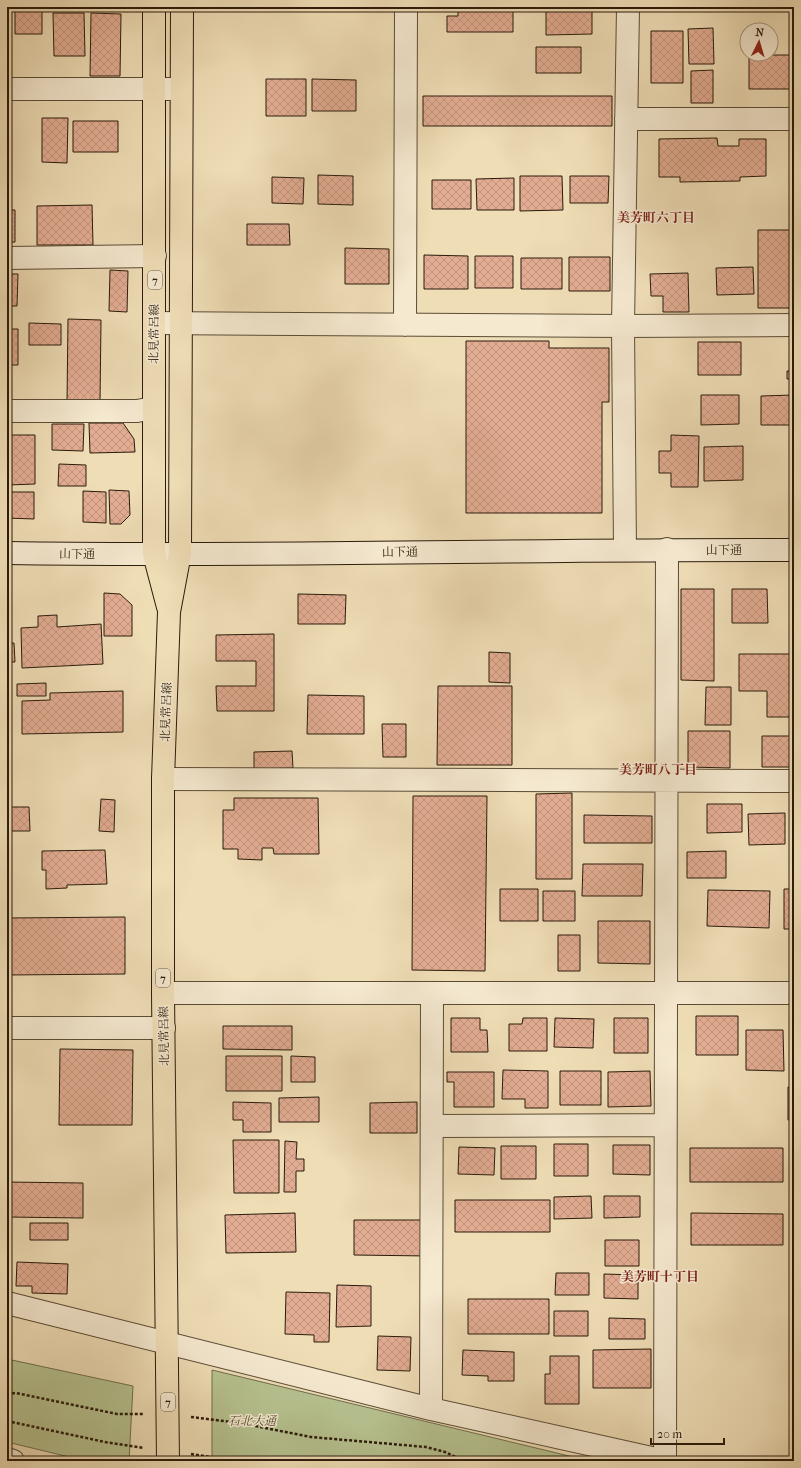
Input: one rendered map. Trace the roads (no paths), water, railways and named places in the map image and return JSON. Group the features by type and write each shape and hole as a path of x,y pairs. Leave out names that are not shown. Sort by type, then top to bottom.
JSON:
{"main road":[{"name":"北見常呂線","path":"154,7 154,554 169,612"},
{"name":"北見常呂線","path":"168,1456 163,993 163,779 169,612 180,554 182,7"}],"street":[{"path":"405,325 406,7"},
{"path":"626,550 623,326 628,7"},
{"path":"7,89 181,89"},
{"path":"626,119 794,119"},
{"path":"7,258 155,256"},
{"path":"154,322 180,324 623,326 794,325"},
{"path":"7,412 137,411 153,408"},
{"path":"7,1303 432,1409 665,1461 665,1125 667,994 665,780 667,549"},
{"name":"山下通","path":"7,553 180,554 667,549 794,550"},
{"path":"163,779 794,781"},
{"path":"163,993 794,993"},
{"path":"432,993 432,1409"},
{"path":"7,1028 164,1028"},
{"path":"432,1126 665,1125"},
{"path":"7,1459 13,1461"}],"district":[{"name":"美芳町六丁目","path":"656,217"},
{"name":"美芳町八丁目","path":"658,769"},
{"name":"美芳町十丁目","path":"660,1276"}],"park label":[{"name":"石北大通","path":"252,1421"}]}
